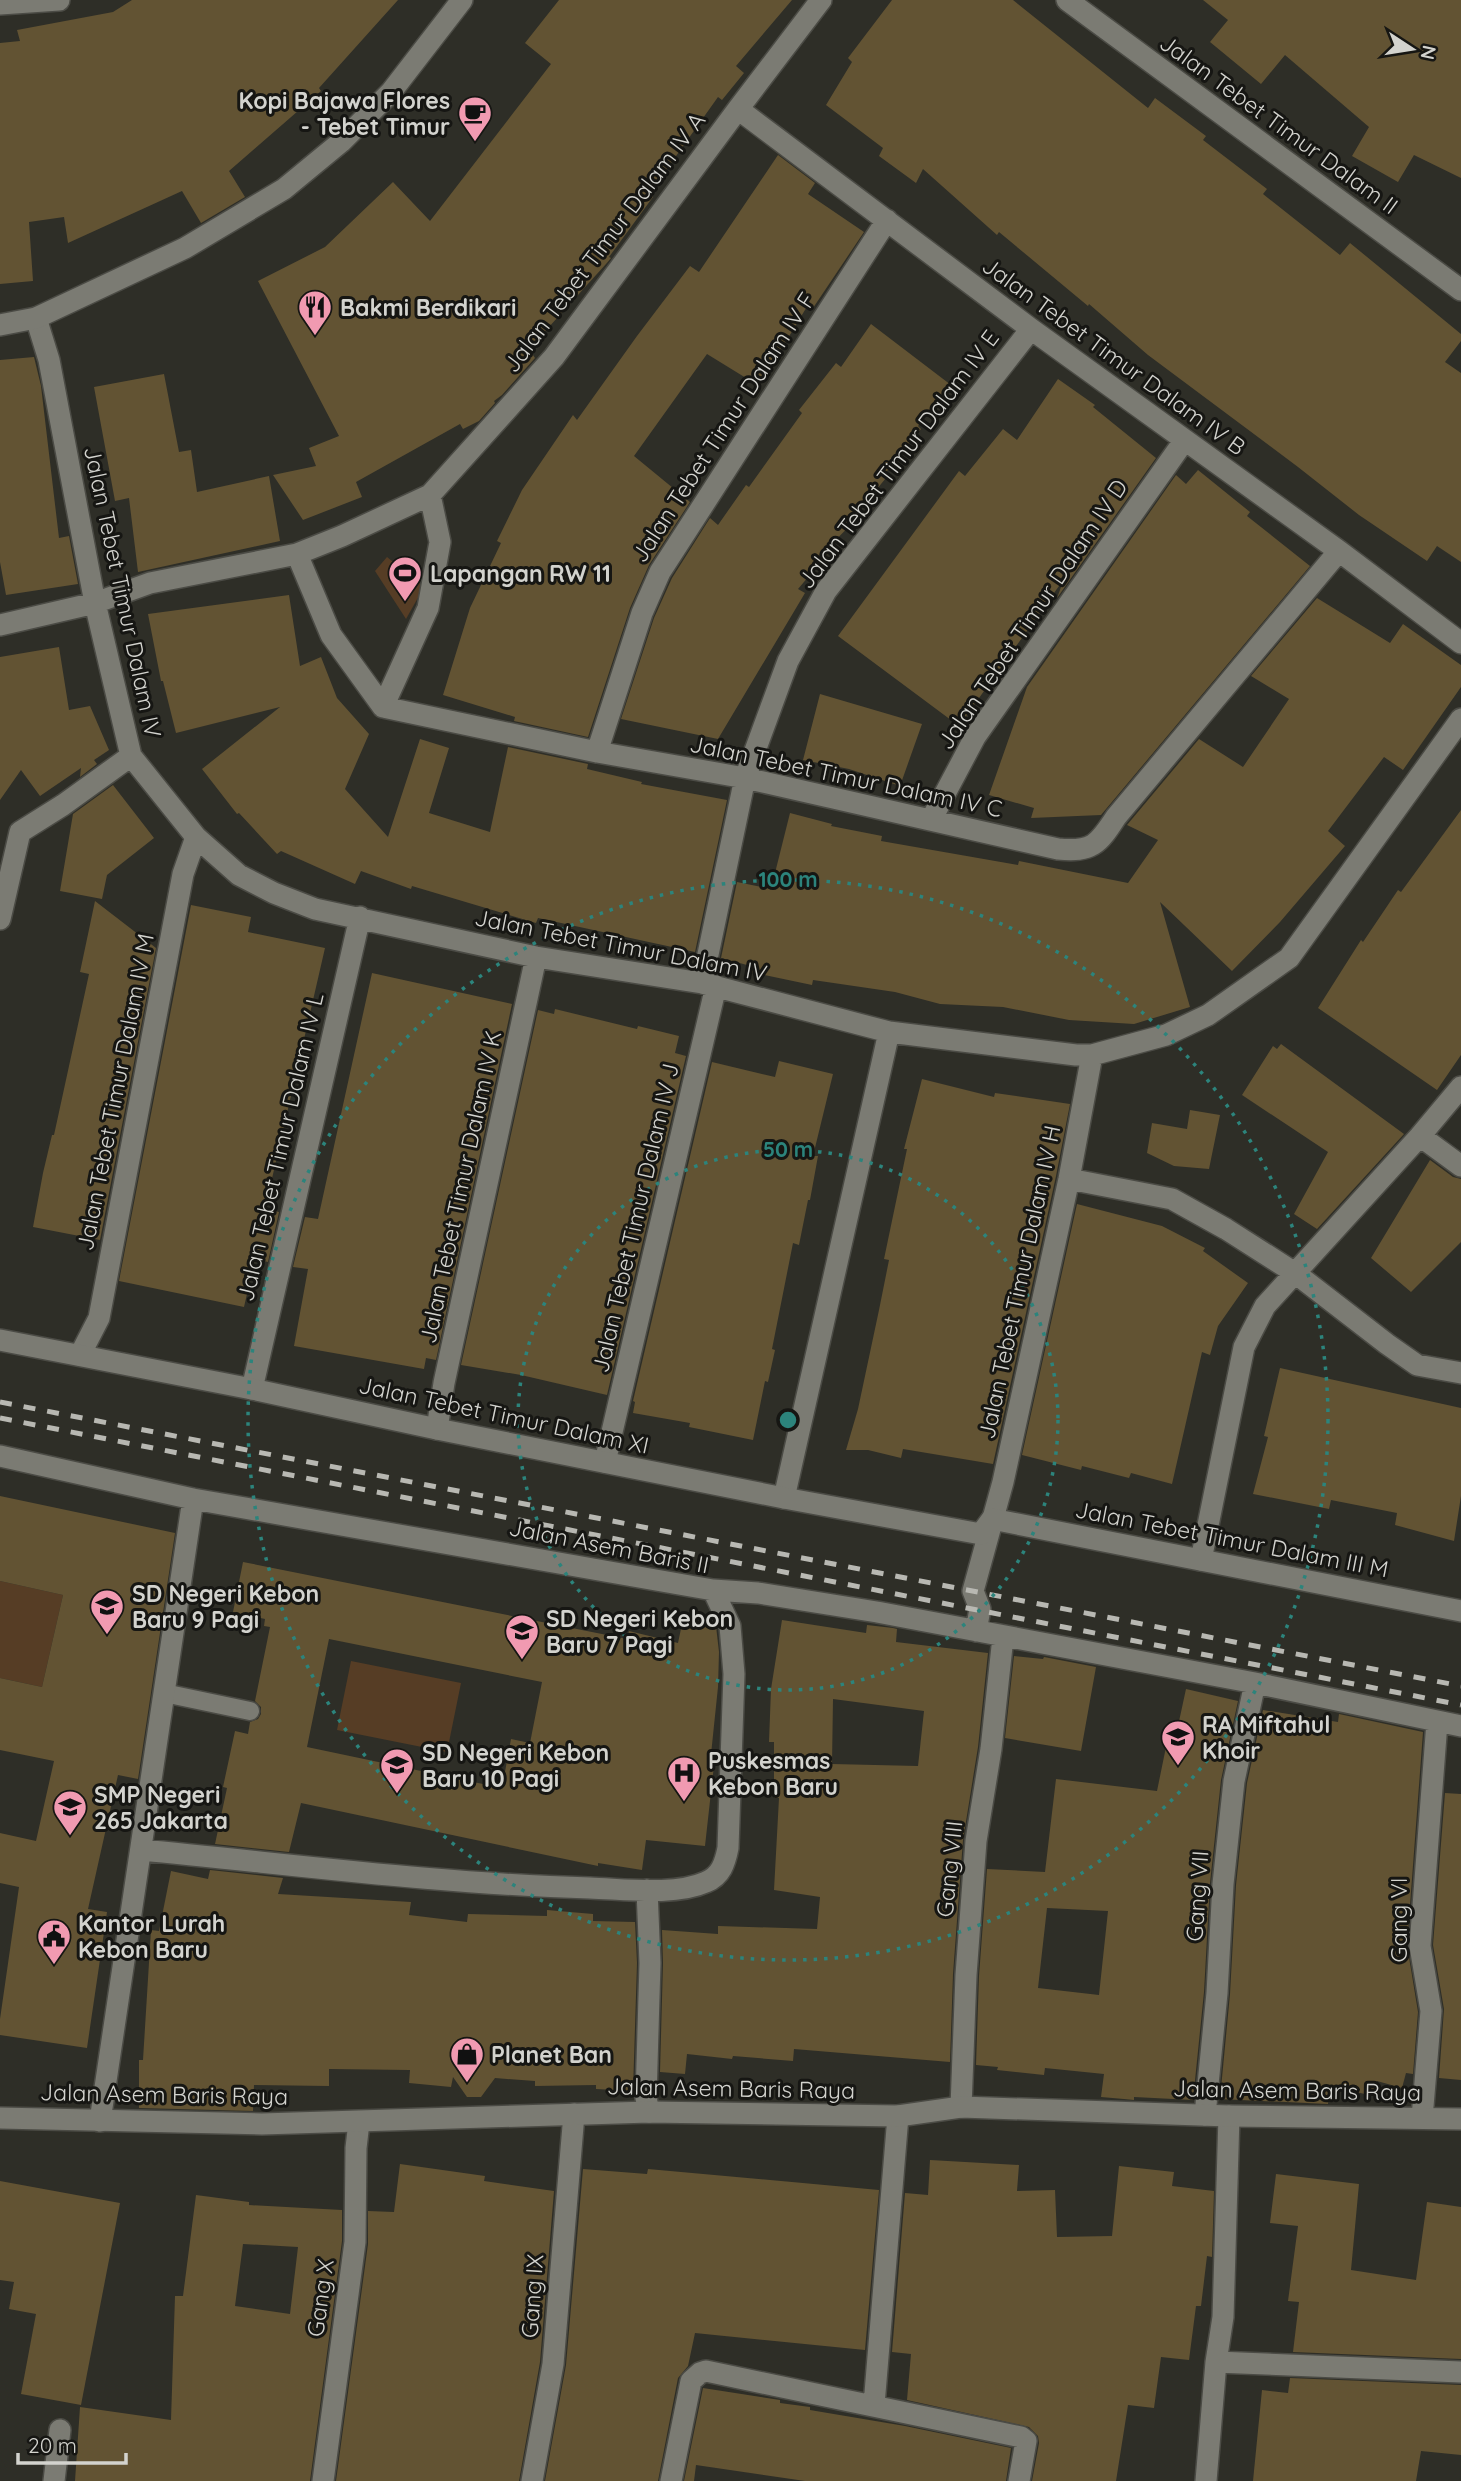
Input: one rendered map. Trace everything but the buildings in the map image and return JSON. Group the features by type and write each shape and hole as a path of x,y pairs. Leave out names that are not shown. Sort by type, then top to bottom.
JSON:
{"street":[{"path":"0,4 59,0"},
{"path":"0,325 36,318 185,248 284,189 341,142 391,92 462,0"},
{"name":"Jalan Tebet Timur Dalam IV A","path":"0,625 94,603 150,583 297,554 430,495 554,357 821,0"},
{"name":"Jalan Tebet Timur Dalam II","path":"1067,0 1461,290"},
{"name":"Jalan Tebet Timur Dalam IV B","path":"738,109 1031,329 1339,551 1461,643"},
{"name":"Jalan Tebet Timur Dalam IV F","path":"597,752 642,613 660,572 887,220"},
{"name":"Jalan Tebet Timur Dalam IV","path":"36,318 49,360 94,603 131,756 196,837 239,875 274,893 315,909 536,957 709,985 889,1032 1092,1055 1166,1035 1208,1015 1289,958 1461,719"},
{"name":"Jalan Tebet Timur Dalam IV E","path":"709,985 745,778 788,661 826,592 1031,329"},
{"name":"Jalan Tebet Timur Dalam IV D","path":"931,820 975,737 1184,441"},
{"path":"297,554 331,635 383,707 428,608 440,542 430,495"},
{"name":"Jalan Tebet Timur Dalam IV C","path":"383,707 597,752 745,778 1058,849 1078,851 1093,847 1339,551"},
{"path":"0,919 20,832 131,756"},
{"name":"Jalan Tebet Timur Dalam IV M","path":"80,1355 99,1318 183,874 196,837"},
{"name":"Jalan Tebet Timur Dalam IV L","path":"252,1389 360,917"},
{"name":"Jalan Tebet Timur Dalam IV K","path":"437,1429 447,1370 536,957"},
{"name":"Jalan Tebet Timur Dalam IV J","path":"605,1462 709,985"},
{"path":"784,1498 889,1032"},
{"name":"Jalan Tebet Timur Dalam IV H","path":"976,1631 980,1609 973,1591 1003,1482 1069,1179 1092,1055"},
{"path":"1201,1560 1244,1347 1265,1306 1420,1136 1461,1087"},
{"path":"1420,1136 1461,1166"},
{"path":"1069,1179 1172,1199 1226,1229 1295,1273 1387,1344 1418,1364 1461,1373"},
{"name":"Jalan Tebet Timur Dalam XI","path":"0,1340 784,1498 981,1534 992,1519"},
{"name":"Jalan Asem Baris II","path":"0,1456 193,1499 713,1590 730,1626 734,1674 728,1848 725,1863 717,1876 706,1882 688,1887 647,1890 478,1884 141,1850"},
{"path":"100,2121 193,1499"},
{"name":"Jalan Tebet Timur Dalam III M","path":"992,1519 1461,1611"},
{"path":"713,1590 789,1597 1255,1683 1461,1726"},
{"name":"Gang VIII","path":"961,2107 966,1975 976,1841 991,1749 1003,1637"},
{"name":"Gang VII","path":"1205,2115 1234,1781 1255,1683"},
{"name":"Gang VI","path":"1422,2118 1431,2011 1420,1946 1437,1722"},
{"path":"647,1890 650,1963 646,2098 649,2112"},
{"name":"Jalan Asem Baris Raya","path":"0,2118 262,2123 649,2112 898,2116 961,2107 1229,2116 1461,2119"},
{"name":"Gang IX","path":"532,2481 553,2364 574,2114"},
{"path":"873,2405 898,2116"},
{"path":"1206,2481 1216,2362 1223,2317 1229,2116"},
{"name":"Gang X","path":"323,2481 355,2242 356,2148 359,2122"},
{"path":"1216,2362 1461,2372"},
{"path":"671,2481 691,2381 706,2371 1021,2437 1026,2441 1019,2481"},
{"path":"54,2481 60,2430"}],"lane":[{"path":"164,1693 250,1711"}],"shaded area":[{"name":"Lapangan RW 11","path":"387,557 424,587 406,619 375,571"},
{"path":"0,1581 63,1595 42,1687 0,1678"},
{"path":"351,1661 461,1683 447,1752 337,1730"}],"railway":[{"path":"0,1402 1461,1686"},
{"path":"0,1418 1461,1705"}],"place":[{"name":"Kopi Bajawa Flores - Tebet Timur","path":"475,143"},
{"name":"Bakmi Berdikari","path":"315,337"},
{"name":"Lapangan RW 11","path":"405,603"},
{"name":"SD Negeri Kebon Baru 9 Pagi","path":"107,1636"},
{"name":"SD Negeri Kebon Baru 7 Pagi","path":"522,1661"},
{"name":"RA Miftahul Khoir","path":"1178,1767"},
{"name":"SD Negeri Kebon Baru 10 Pagi","path":"397,1795"},
{"name":"Puskesmas Kebon Baru","path":"684,1803"},
{"name":"SMP Negeri 265 Jakarta","path":"70,1837"},
{"name":"Kantor Lurah Kebon Baru","path":"54,1966"},
{"name":"Planet Ban","path":"467,2084"}]}
